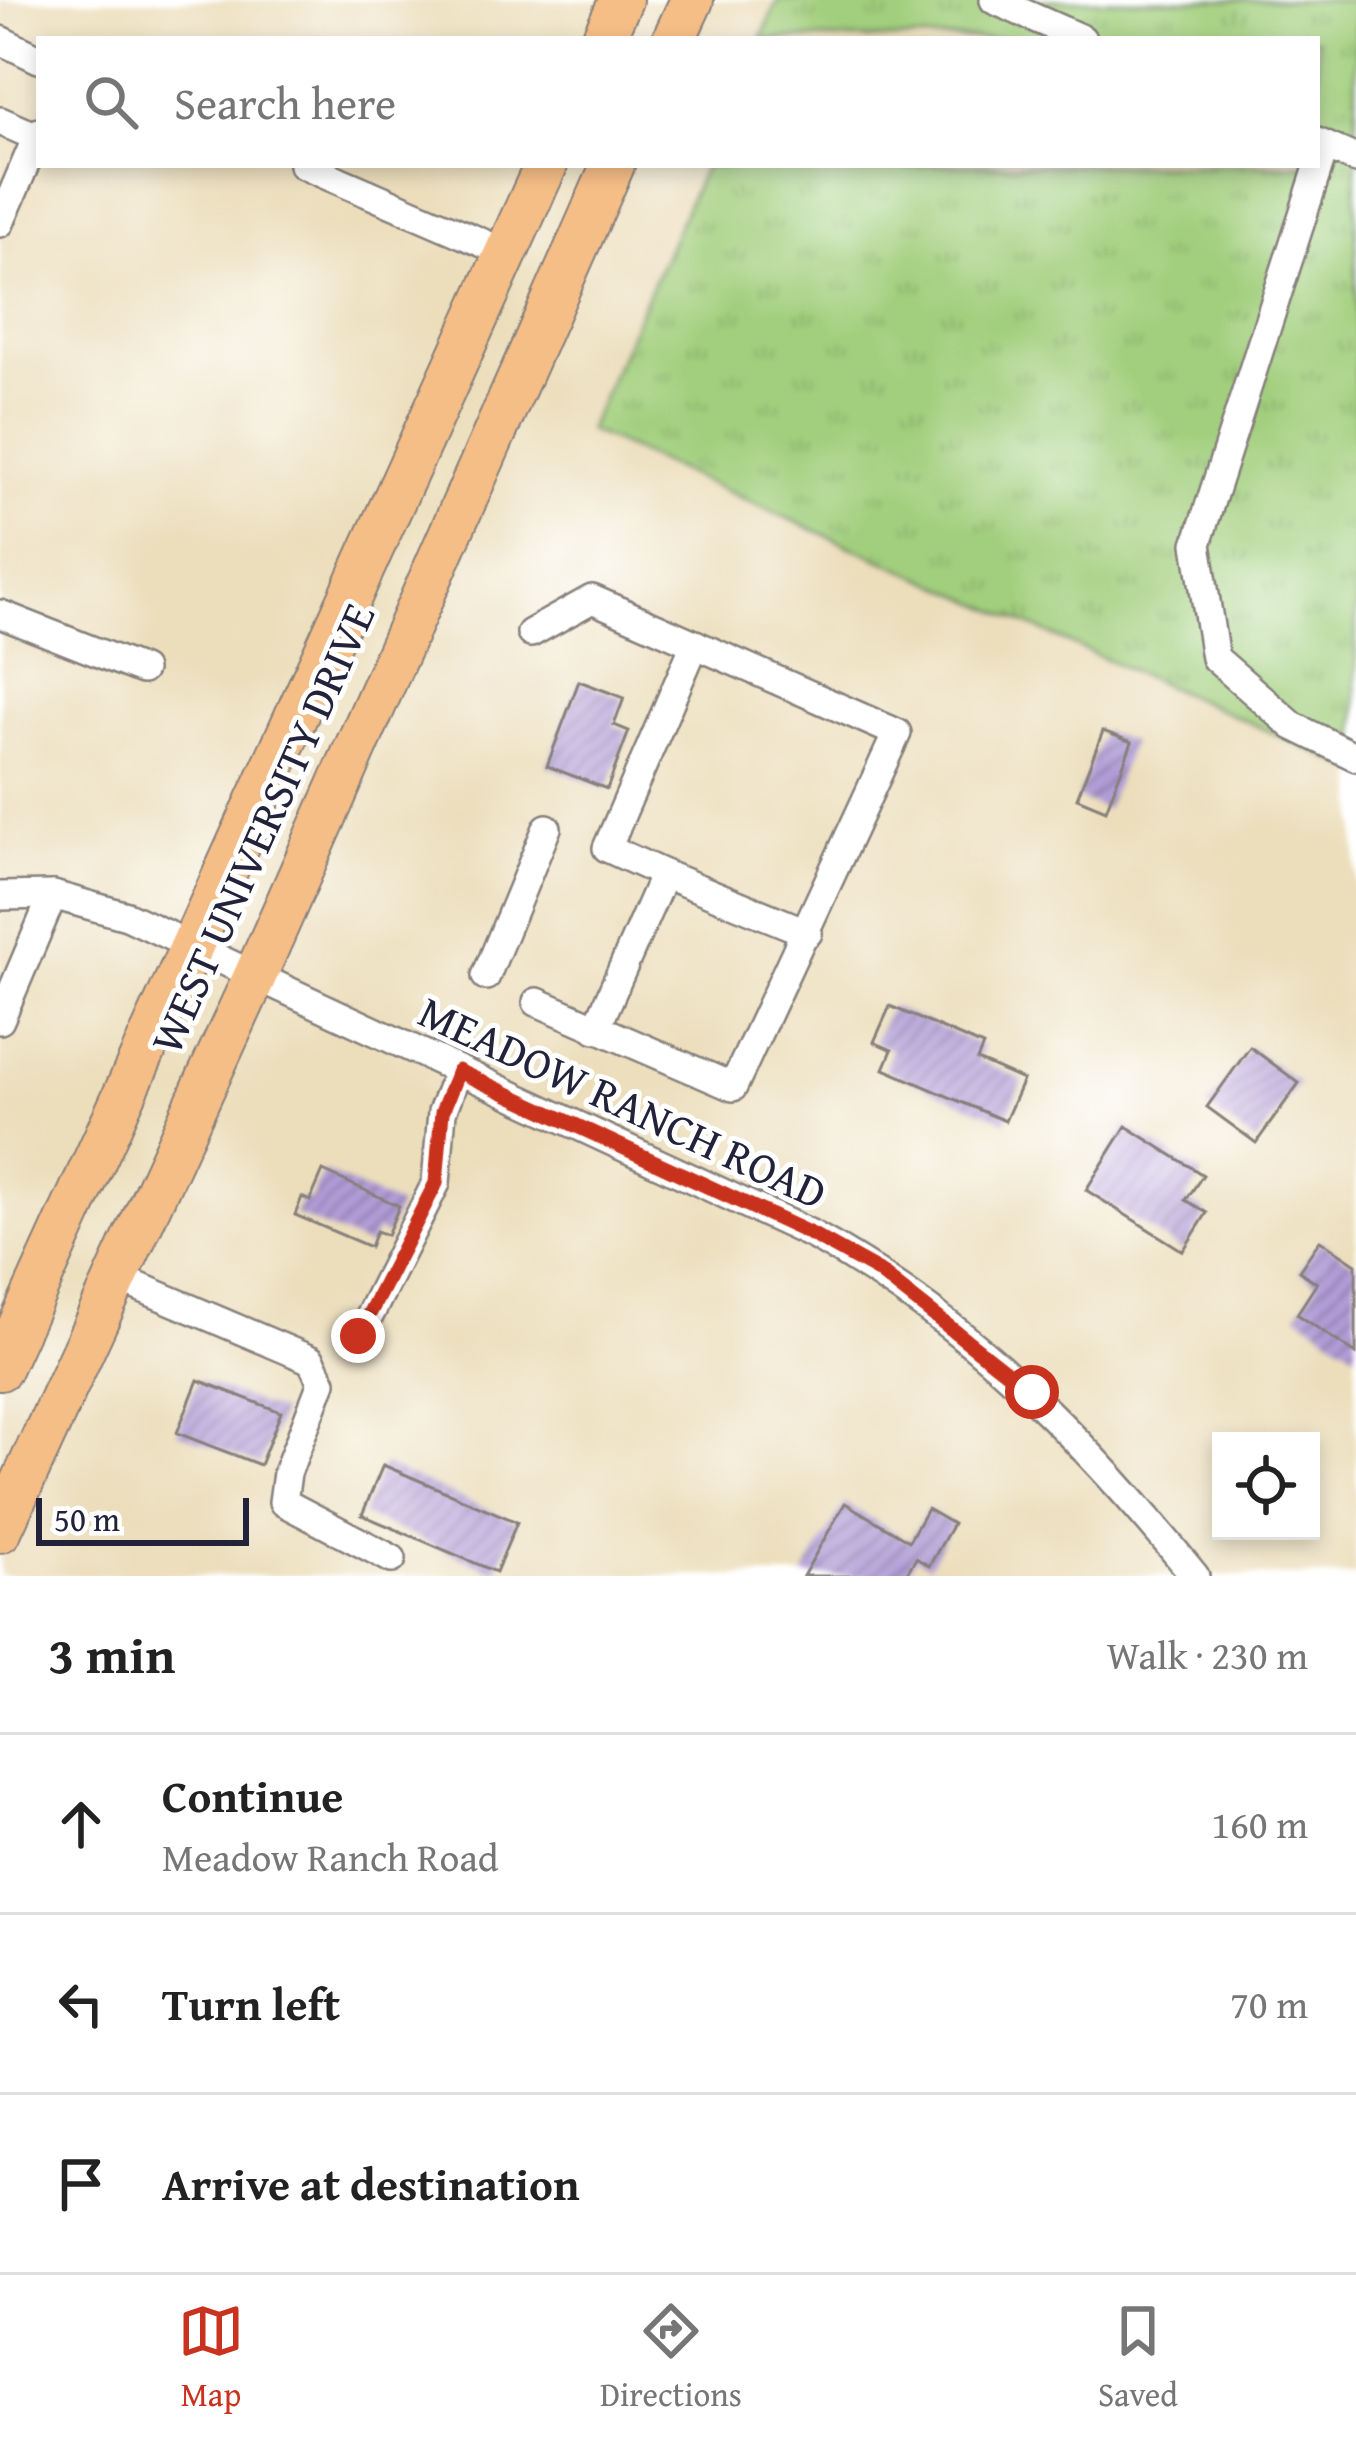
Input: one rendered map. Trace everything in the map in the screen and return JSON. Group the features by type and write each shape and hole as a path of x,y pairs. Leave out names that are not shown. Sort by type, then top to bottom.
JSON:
{"highway":[{"path":"604,36 621,0"},
{"path":"675,36 692,0"},
{"name":"WEST UNIVERSITY DRIVE","path":"0,1369 545,168"},
{"name":"WEST UNIVERSITY DRIVE","path":"0,1531 255,976 613,168"}],"street":[{"path":"994,0 1075,36"},
{"path":"0,40 36,57"},
{"path":"0,121 36,133"},
{"path":"0,223 36,139"},
{"path":"1321,144 1356,159"},
{"path":"310,168 506,253"},
{"path":"1314,168 1197,544 1215,658 1293,726 1356,757"},
{"path":"531,633 592,599 897,733 734,1087 536,1002"},
{"path":"0,614 142,670"},
{"path":"695,644 607,848 808,933"},
{"path":"486,976 547,828"},
{"path":"596,1029 664,874"},
{"path":"0,1020 53,895"},
{"name":"MEADOW RANCH ROAD","path":"0,896 53,895 128,916 813,1235 878,1271 1032,1392 1123,1485 1196,1576"},
{"path":"358,1336 436,1183 442,1112 458,1071"},
{"path":"116,1277 311,1360 322,1382 287,1473 283,1502 392,1558"}],"green space":[{"path":"778,0 1356,0 1356,770 588,430 704,168 1320,168 1320,36 762,36"}],"building":[{"path":"579,681 624,698 614,725 629,731 607,789 547,766"},
{"path":"1103,731 1132,742 1106,810 1077,798"},
{"path":"890,1006 983,1046 977,1060 1023,1080 1005,1121 884,1069 892,1050 874,1042"},
{"path":"1250,1047 1299,1083 1256,1143 1207,1107"},
{"path":"1126,1126 1203,1175 1186,1200 1207,1213 1183,1251 1086,1190"},
{"path":"323,1171 399,1206 387,1235 376,1231 370,1247 295,1215 302,1197 310,1201"},
{"path":"1320,1240 1356,1264 1356,1354 1297,1314 1317,1283 1299,1271"},
{"path":"198,1380 281,1412 260,1465 177,1433"},
{"path":"383,1465 517,1522 496,1572 362,1515"},
{"path":"845,1503 909,1541 927,1509 953,1524 929,1566 916,1558 905,1576 803,1576"}],"route":[{"path":"358,1336 436,1183 442,1112 458,1071 813,1235 878,1271 1032,1392"}]}
